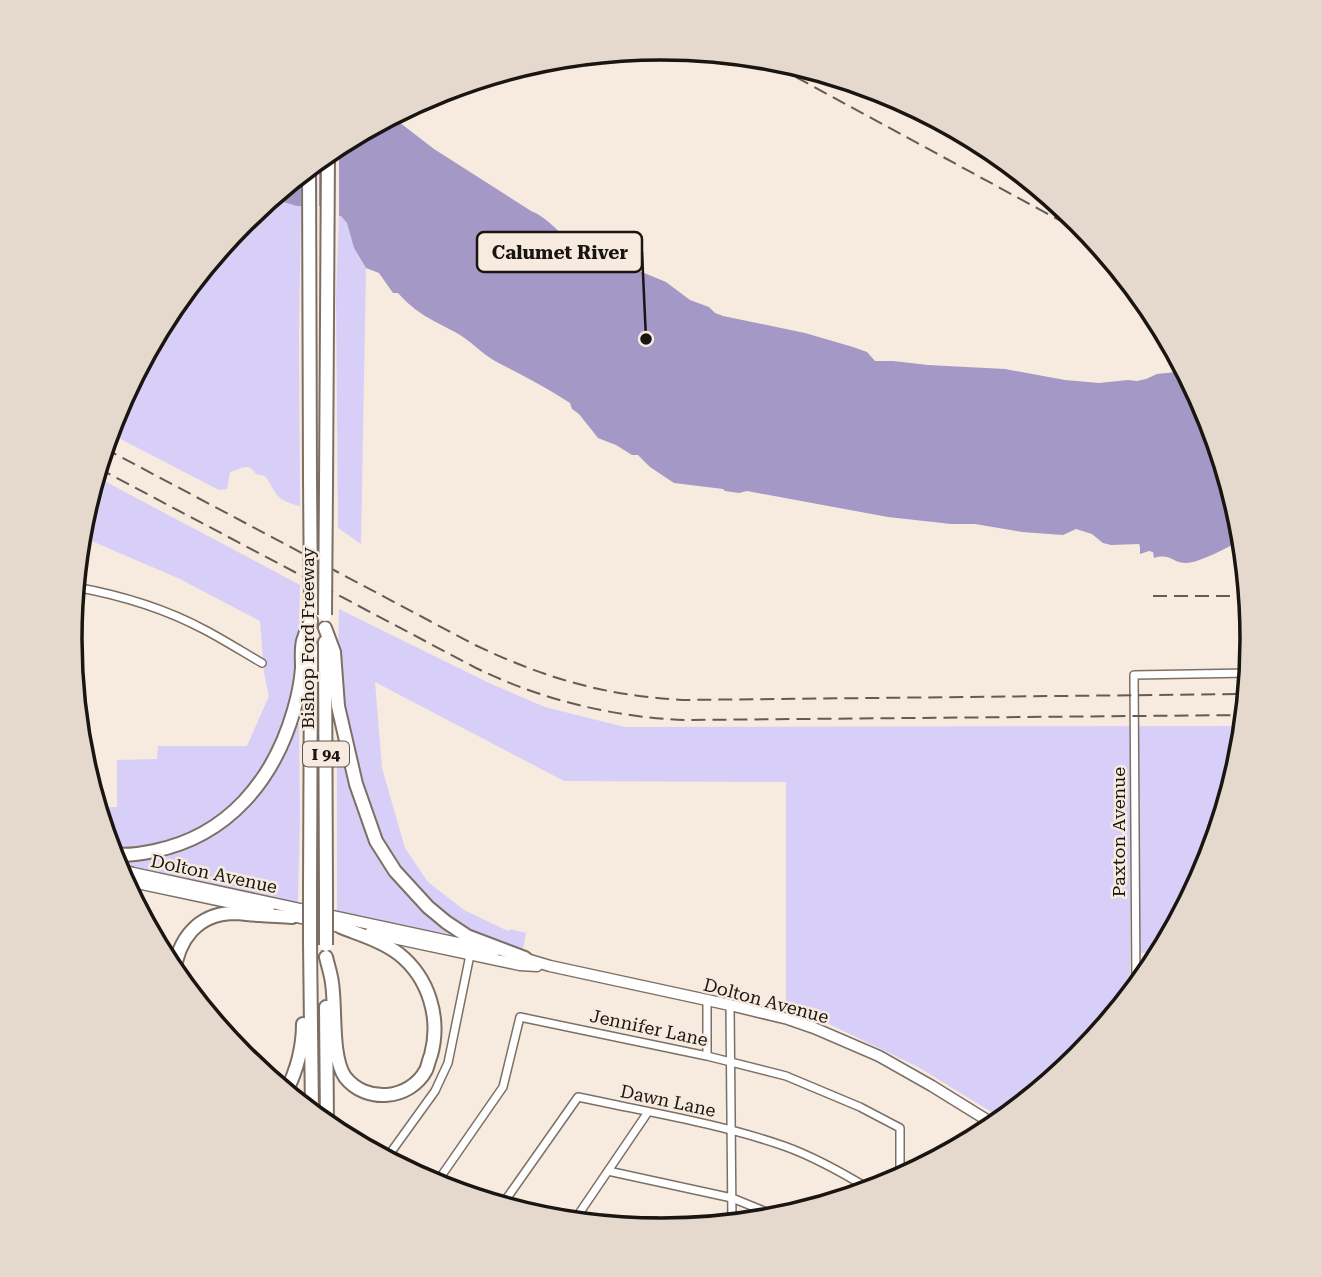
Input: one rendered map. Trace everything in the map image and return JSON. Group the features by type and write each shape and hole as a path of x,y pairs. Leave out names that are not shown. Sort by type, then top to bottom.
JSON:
{"highway":[{"name":"Bishop Ford Freeway","path":"327,1111 325,621 328,165"},
{"name":"Bishop Ford Freeway","path":"309,179 312,1100"},
{"path":"124,854 142,854 170,848 210,831 232,814 262,781 288,730 300,687 303,642 311,621"},
{"path":"325,621 334,652 338,706 356,784 376,841 395,872 446,922 467,936 526,958"},
{"path":"177,956 187,935 210,918 235,913 292,916"},
{"path":"326,951 332,982 338,1062 345,1077 357,1088 373,1095 389,1095 405,1090 417,1082 426,1070 433,1045 431,999 418,976 400,955 382,943 341,927"},
{"path":"290,1083 300,1055 310,957"}],"street":[{"path":"84,589 157,609 204,629 262,663"},
{"name":"Paxton Avenue","path":"1136,969 1134,675 1239,673"},
{"name":"Dolton Avenue","path":"132,873 471,950 520,965 550,967 788,1019 858,1046 904,1069 985,1119"},
{"name":"Dolton Avenue","path":"136,883 341,927 526,958 550,967"},
{"path":"392,1151 435,1090 448,1063 471,950"},
{"path":"707,1000 707,1056"},
{"path":"730,1005 732,1213"},
{"name":"Jennifer Lane","path":"442,1174 503,1087 520,1017 730,1061 786,1076 860,1107 900,1128 900,1166"},
{"name":"Dawn Lane","path":"508,1197 578,1097 731,1130 785,1147 859,1182"},
{"path":"581,1212 648,1112"},
{"path":"608,1171 732,1198 759,1209"}],"shaded area":[{"path":"399,122 434,149 544,218 577,246 666,282 690,300 723,316 805,333 853,347 867,352 875,361 1005,369 1099,383 1137,381 1157,374 1175,372 1209,452 1232,545 1207,557 1181,563 1168,557 1154,558 1153,552 1149,551 1140,554 1139,544 1111,545 1103,543 1092,534 1076,529 1063,535 888,517 747,491 739,493 674,483 650,467 638,455 632,455 598,438 572,409 570,403 495,361 460,335 418,312 398,293 393,293 379,273 366,268 354,248 347,223 339,216 339,210 323,206 297,206 281,201 339,157"},
{"path":"279,203 301,206 300,506 281,498 265,476 256,474 248,467 230,472 227,489 219,490 118,438 142,382 160,349 202,286 226,257"},
{"path":"339,216 347,223 354,248 366,268 361,544 338,528 336,297"},
{"path":"104,481 300,585 299,641 292,696 284,724 269,758 251,788 230,811 177,840 151,847 122,849 108,807 117,807 117,760 157,759 158,746 247,746 269,696 264,673 260,621 180,579 91,541"},
{"path":"339,609 489,683 545,707 625,727 1233,726 1220,788 1196,860 1180,895 1147,953 1139,953 1137,774 1130,774 1130,977 1070,1048 1043,1074 993,1113 918,1067 829,1024 786,1009 786,782 564,781 375,682 382,768 405,848 428,882 464,910 508,931 510,929 526,933 523,949 520,951 473,932 437,909 401,871 379,834 359,781 346,726 338,651"},
{"path":"295,722 299,724 298,905 129,866 124,855 210,836 239,814 261,789"},
{"path":"337,743 340,744 362,816 386,867 409,896 453,932 452,934 337,912"}],"pier":[{"path":"339,157 339,219 334,212 321,209 321,170"},
{"path":"319,172 319,209 301,209 301,185"}],"railway":[{"path":"792,75 1063,222"},
{"path":"113,453 475,645 551,676 601,689 682,700 1237,694"},
{"path":"107,473 476,668 552,698 604,711 685,720 1235,715"},
{"path":"1153,596 1238,596"}],"place":[{"name":"Calumet River","path":"646,339"}]}
